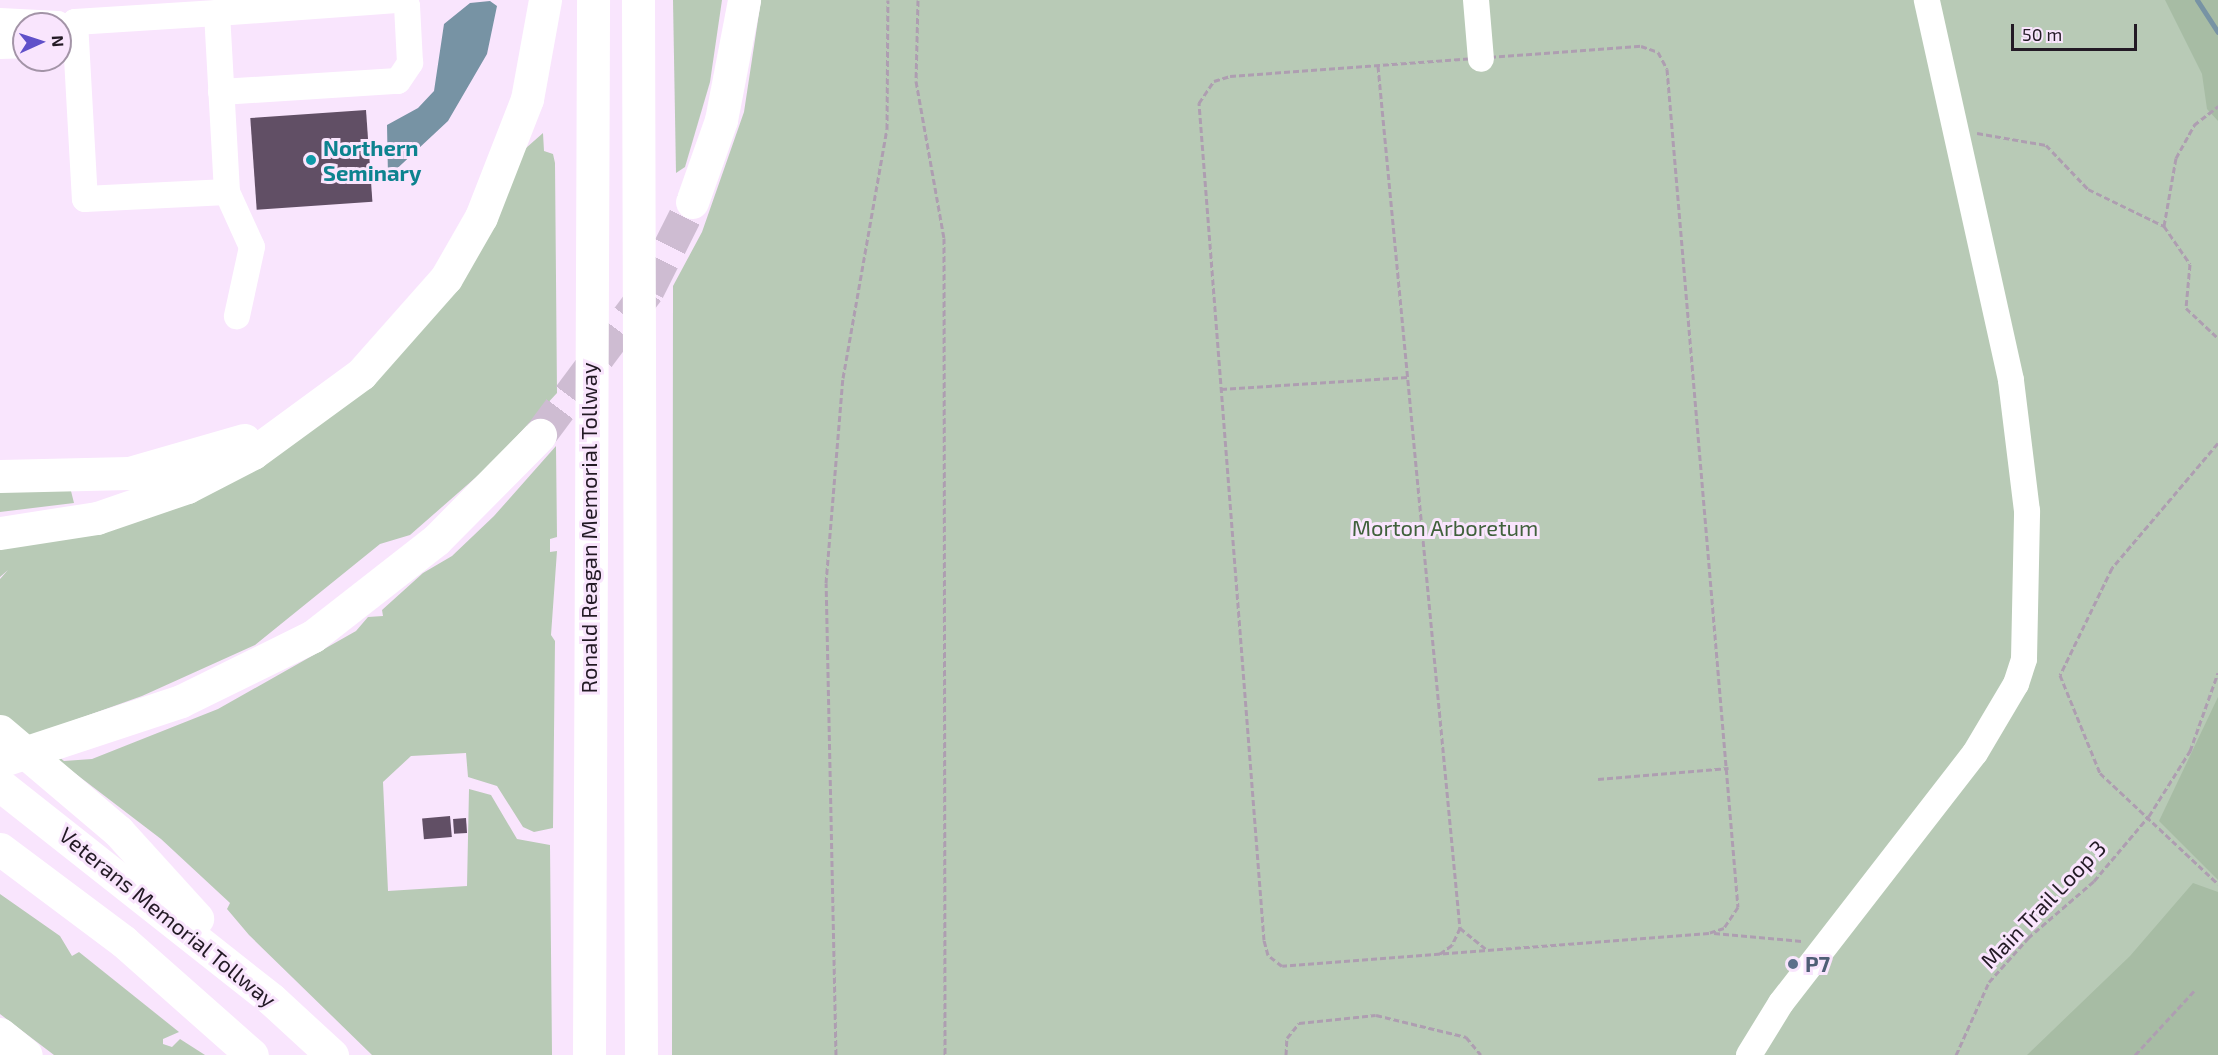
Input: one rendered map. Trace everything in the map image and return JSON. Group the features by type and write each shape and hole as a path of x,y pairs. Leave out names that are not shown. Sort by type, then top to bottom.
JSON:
{"highway":[{"path":"0,533 76,522 153,501 220,472 312,413 403,332 446,278 481,217 527,99 545,0"},
{"name":"Ronald Reagan Memorial Tollway","path":"590,1055 593,0"},
{"path":"638,0 641,1055"},
{"path":"692,202 722,120 744,0"},
{"path":"0,476 129,473 220,450 312,413"},
{"path":"0,761 48,749 181,701 313,636 436,540 540,435"},
{"path":"0,731 118,831 271,999"},
{"name":"Veterans Memorial Tollway","path":"0,785 271,999 332,1055"},
{"path":"0,849 123,941 252,1055"},
{"path":"0,1034 27,1055"}],"lane":[{"path":"72,28 217,13 398,0 407,6 410,63 398,81 221,92"},
{"path":"1476,0 1481,59"},
{"path":"1749,1055 1833,937 1975,753 2016,684 2024,659 2029,560 2022,453 1960,133 1927,0"},
{"path":"217,13 227,192 252,247 237,316"},
{"path":"69,72 85,199 227,192"}],"path":[{"path":"836,1055 826,583 843,378 887,129 888,0"},
{"path":"918,0 916,81 944,238 945,1055"},
{"path":"1709,933 1724,928 1738,907 1729,768 1664,59 1641,46 1230,76 1204,90 1196,119 1268,955 1295,968 1709,933 1807,942 1833,937"},
{"path":"1378,66 1460,928 1452,945 1437,956"},
{"path":"2164,226 2176,158 2194,125 2218,106"},
{"path":"1960,133 2046,145 2088,189 2164,226 2190,264 2186,308 2218,338"},
{"path":"1220,389 1408,377"},
{"path":"2218,443 2112,568 2060,675 2100,773 2149,816 2218,884"},
{"name":"Main Trail Loop 3","path":"1956,1055 1989,982 2028,938 2094,881 2149,816 2190,751 2218,673"},
{"path":"1598,779 1729,768"},
{"path":"1460,928 1489,951"},
{"path":"2134,1055 2195,990"},
{"path":"1286,1055 1287,1038 1299,1023 1376,1015 1466,1037 1481,1055"}],"green space":[{"path":"673,0 722,0 710,82 685,167 676,173"},
{"name":"Morton Arboretum","path":"761,0 2218,0 2218,1055 672,1055 673,286 702,232 744,112"},
{"path":"2165,0 2218,0 2218,121 2207,109 2202,74"},
{"path":"543,133 544,151 553,154 555,163 557,393 490,465 410,535 380,544 255,645 142,696 33,735 64,761 92,759 218,709 356,631 368,617 383,616 382,610 423,573 452,556 494,516 556,446 557,537 550,539 550,552 557,551 551,635 555,641 553,828 534,832 523,827 497,786 468,777 466,753 411,756 383,782 388,891 467,886 469,789 491,795 517,839 550,845 552,1055 372,1055 249,935 227,909 230,903 161,839 0,716 0,579 8,570 0,577 0,538 18,538 341,401 526,148"},
{"path":"0,489 71,491 74,503 0,512"},
{"path":"2218,697 2218,880 2159,821"},
{"path":"2193,883 2218,892 2218,1055 2027,1055 2130,956"},
{"path":"0,894 60,936 72,956 79,952 179,1032 163,1039 163,1044 172,1047 180,1039 205,1055 54,1055 0,1014"}],"water":[{"path":"490,1 497,6 487,54 448,121 388,177 387,125 418,108 434,91 444,24 470,3"}],"building":[{"name":"Northern Seminary","path":"366,110 372,202 257,210 250,118"},
{"path":"450,816 452,837 424,839 422,818"},
{"path":"466,818 467,833 454,834 453,819"}],"waterway":[{"path":"2197,0 2218,32"}],"tunnel":[{"path":"540,435 648,290 692,202"}],"place":[{"name":"Northern Seminary","path":"311,160"},
{"name":"P7","path":"1793,964"}]}
